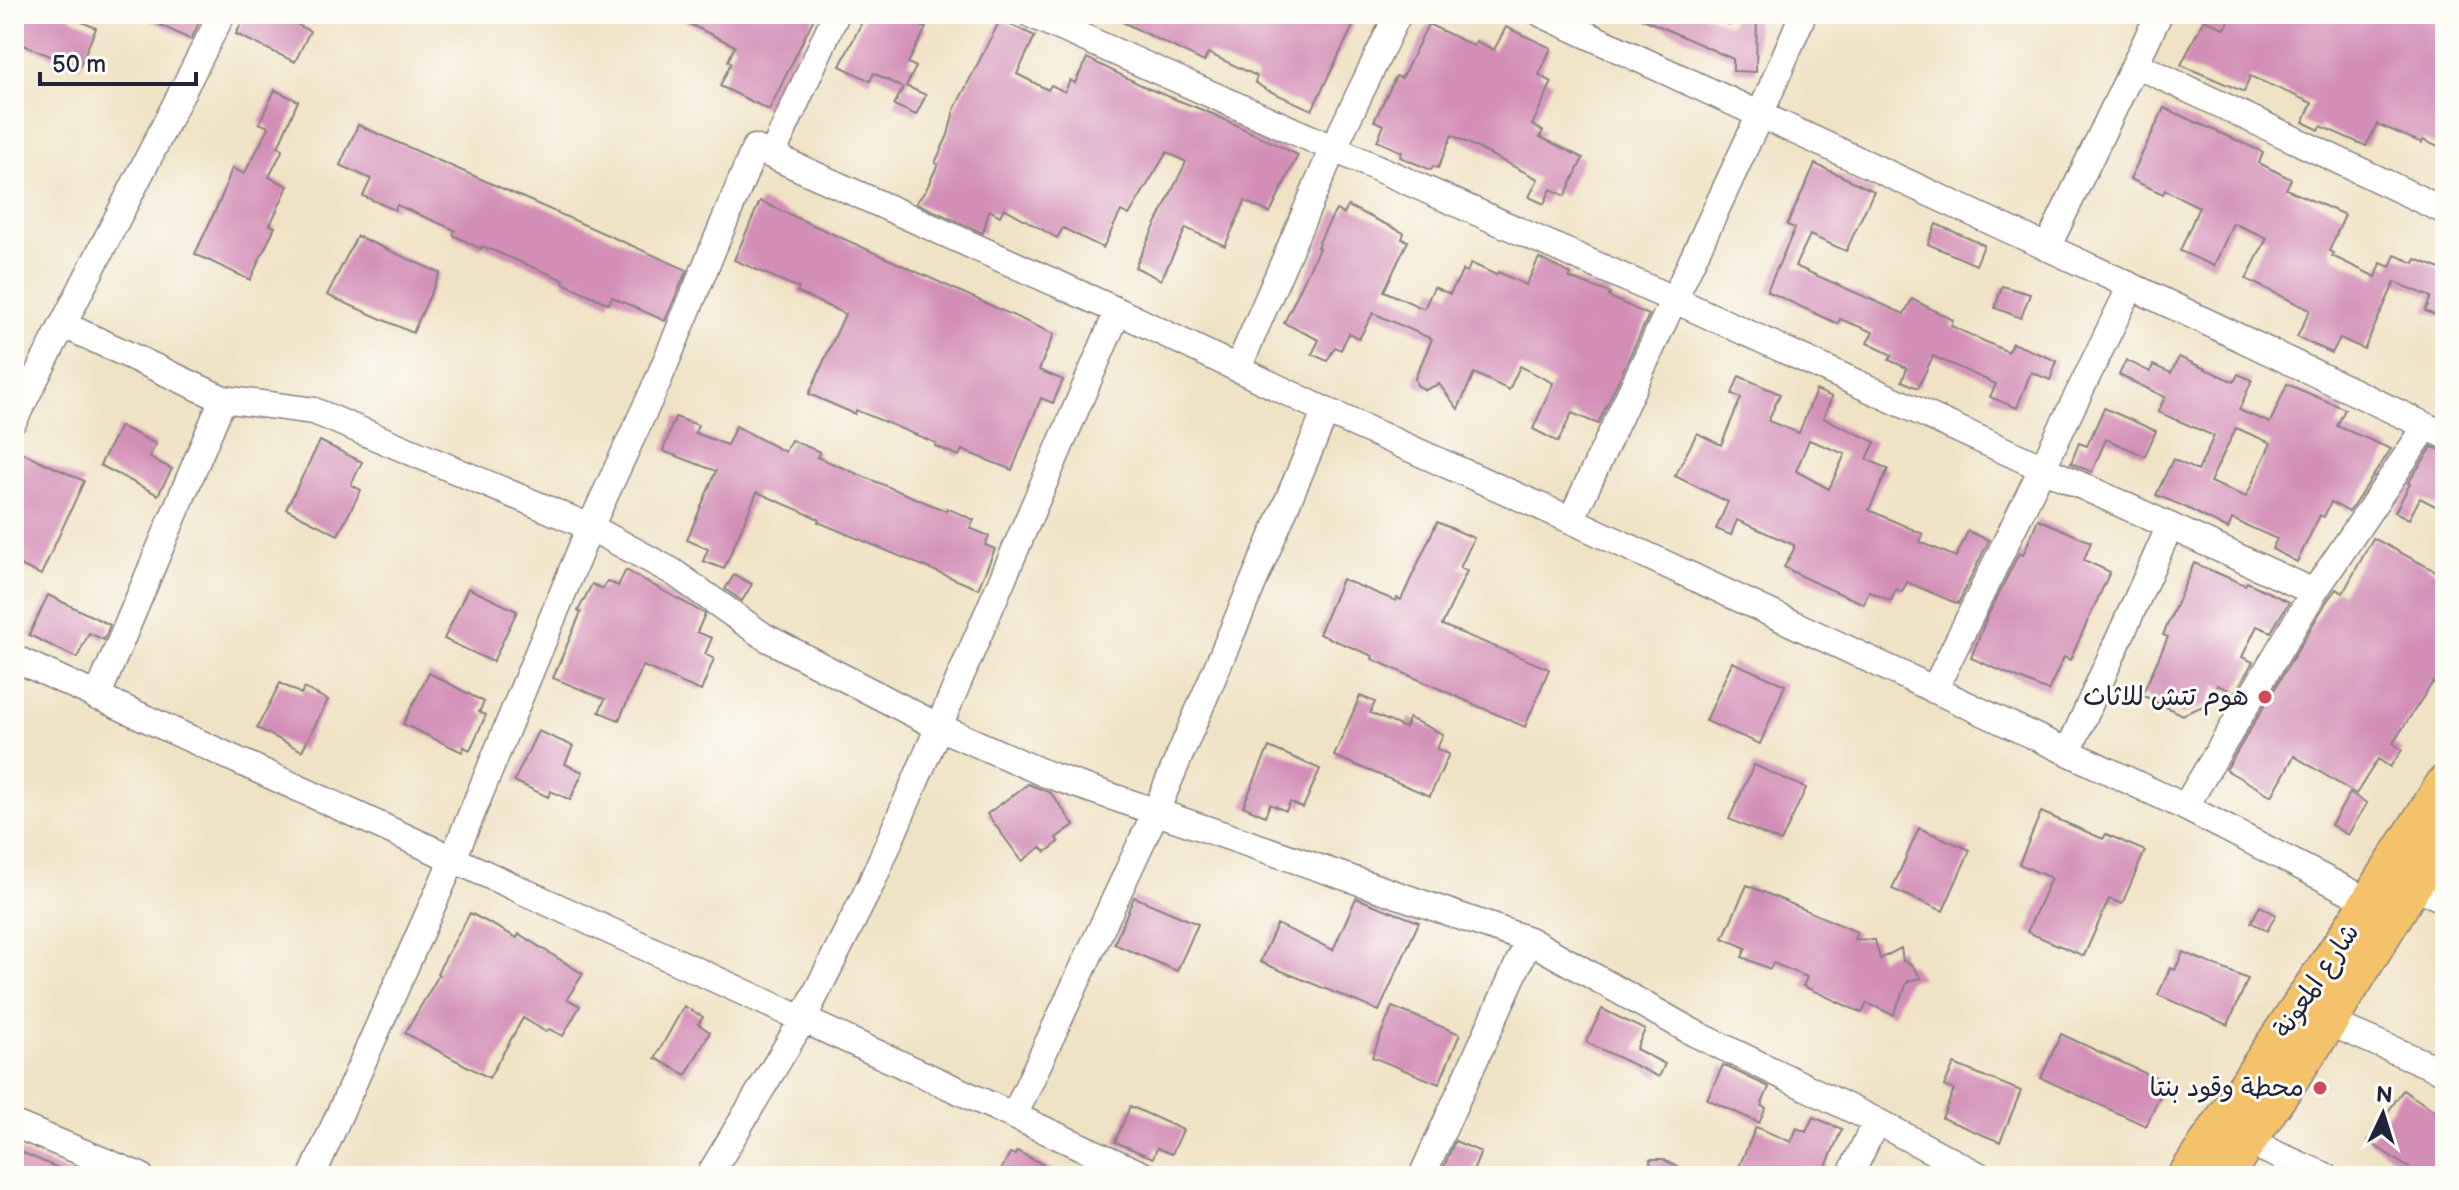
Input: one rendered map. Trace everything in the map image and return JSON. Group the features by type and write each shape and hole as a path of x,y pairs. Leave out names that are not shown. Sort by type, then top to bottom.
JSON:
{"highway":[{"name":"شارع المعونة","path":"2187,1176 2445,784"},
{"name":"شارع المعونة","path":"2223,1176 2328,1022 2428,893 2445,838"}],"street":[{"path":"14,420 222,14"},
{"path":"772,155 836,14"},
{"path":"1030,14 1675,300 2314,592"},
{"path":"1238,368 1333,149 1398,14"},
{"path":"1542,14 2131,286 2435,431 2314,592 2185,807"},
{"path":"1571,520 1760,115 1803,14"},
{"path":"2047,248 2159,14"},
{"path":"2135,64 2445,211"},
{"path":"312,1176 452,861 590,527 657,383 755,148 1118,311 1326,411 1571,520 2068,752 2185,807 2370,902"},
{"path":"1934,690 2045,468 2131,286"},
{"path":"709,1176 802,1021 871,884 1118,311"},
{"path":"64,325 223,399 314,411 590,527 673,572 765,637 939,727 1046,774 1529,940 1694,1033 1876,1121 1980,1176"},
{"path":"97,697 223,399"},
{"path":"1014,1116 1156,811 1326,411"},
{"path":"2068,752 2170,526"},
{"path":"14,658 1145,1176"},
{"path":"1422,1176 1529,940"},
{"path":"2328,1022 2445,1072"},
{"path":"1850,1176 1876,1121"},
{"path":"14,1124 140,1176"},
{"path":"2246,1141 2325,1176"}],"building":[{"path":"14,14 63,14 96,28 79,68 14,41"},
{"path":"138,14 203,14 191,40"},
{"path":"246,14 300,14 296,24 310,31 295,62 236,34"},
{"path":"669,14 816,14 769,110 720,86 735,46"},
{"path":"866,14 927,14 921,26 926,28 908,63 916,67 906,86 926,95 916,115 894,105 903,88 874,73 870,81 840,66"},
{"path":"1106,14 1359,14 1312,110 1265,89 1255,82 1257,76 1208,53 1204,62"},
{"path":"1632,14 1704,14 1730,25 1734,14 1757,14 1756,72 1733,71 1733,59"},
{"path":"2232,14 2445,14 2445,150 2377,124 2366,146 2321,126 2319,130 2303,122 2312,103 2250,76 2244,92 2181,65 2204,19 2225,29"},
{"path":"1000,20 1035,36 1017,74 1048,90 1051,85 1065,92 1070,80 1075,83 1087,58 1298,155 1270,213 1245,201 1225,246 1186,228 1161,280 1135,267 1186,162 1167,152 1129,215 1121,211 1103,248 1063,228 1057,238 1004,208 1000,216 989,210 983,233 916,203 938,164 935,163 948,135 954,110"},
{"path":"1428,24 1474,46 1476,41 1494,50 1506,27 1551,48 1539,75 1552,82 1532,125 1543,131 1540,137 1583,158 1565,196 1551,189 1544,204 1529,197 1538,179 1452,135 1438,168 1433,166 1431,170 1400,157 1402,152 1377,141 1384,125 1374,121 1396,76 1402,78"},
{"path":"275,90 298,101 278,147 283,149 269,177 288,186 270,225 275,227 250,280 195,254 232,168 244,174 269,127 259,123"},
{"path":"2164,108 2263,152 2259,163 2291,179 2286,189 2345,215 2329,251 2333,253 2332,256 2376,277 2381,263 2390,267 2395,255 2414,263 2416,259 2443,270 2445,266 2445,319 2425,311 2431,297 2395,282 2364,349 2340,338 2332,353 2297,337 2310,310 2246,279 2267,238 2233,223 2214,266 2180,251 2199,207 2165,190 2163,194 2130,179"},
{"path":"358,125 687,270 665,321 612,297 609,304 563,283 564,280 482,246 481,249 453,235 455,230 397,205 395,210 363,196 371,179 340,165"},
{"path":"1815,164 1874,191 1846,251 1810,235 1795,266 1904,314 1912,299 1953,320 1951,326 2008,352 2012,343 2057,361 2050,380 2031,372 2017,408 1990,397 1996,384 1933,356 1918,388 1902,381 1907,368 1889,360 1892,355 1867,343 1873,332 1840,319 1838,324 1767,291 1795,228 1787,225"},
{"path":"760,201 1054,334 1039,370 1063,380 1053,403 1041,398 1012,470 962,450 959,456 935,446 936,443 809,394 845,314 797,292 799,288 734,260"},
{"path":"1348,206 1404,233 1402,239 1408,241 1384,291 1424,309 1434,287 1450,294 1463,270 1467,272 1471,263 1526,285 1539,258 1571,274 1569,278 1610,293 1609,297 1649,315 1598,424 1572,413 1558,442 1533,429 1553,383 1520,366 1509,390 1474,373 1458,409 1439,384 1425,390 1417,385 1415,378 1432,339 1373,313 1359,339 1349,333 1341,350 1335,347 1327,361 1312,354 1319,340 1284,323 1325,230 1336,210 1344,214"},
{"path":"1936,224 1984,245 1976,265 1928,244"},
{"path":"357,236 440,273 413,333 327,295"},
{"path":"2002,286 2030,294 2021,318 1995,308"},
{"path":"2179,357 2234,382 2238,374 2252,380 2239,410 2270,423 2287,384 2345,409 2337,426 2391,449 2349,512 2331,502 2324,517 2320,515 2297,562 2272,549 2277,539 2232,519 2228,529 2156,495 2173,459 2198,471 2214,436 2158,412 2165,397 2119,375 2126,360 2150,372 2153,365 2171,373","holes":["2236,428 2271,443 2246,497 2210,482"]},
{"path":"1739,376 1780,394 1768,421 1799,433 1816,390 1832,397 1823,418 1875,442 1867,459 1888,469 1869,510 1923,534 1920,542 1956,557 1968,531 1989,540 1958,604 1907,582 1902,592 1896,589 1891,601 1869,591 1864,604 1784,567 1794,545 1737,520 1731,535 1716,529 1728,502 1675,476 1697,433 1721,445 1741,398 1732,394","holes":["1809,440 1845,454 1829,489 1796,471"]},
{"path":"2104,408 2156,431 2145,456 2106,439 2092,472 2071,463 2079,443 2087,446"},
{"path":"675,417 698,425 695,433 727,445 736,426 785,452 791,440 820,452 817,457 974,520 970,528 989,536 985,545 995,549 978,589 818,522 819,519 757,492 724,569 703,561 708,549 687,540 716,471 663,451"},
{"path":"120,426 156,444 149,457 172,469 158,495 100,465"},
{"path":"320,441 362,462 351,485 361,490 338,535 286,509"},
{"path":"2432,447 2445,451 2445,511 2420,498 2409,519 2395,512 2408,483"},
{"path":"21,452 84,481 41,575 14,562 14,467"},
{"path":"2038,519 2091,542 2084,560 2110,572 2070,660 2064,657 2048,691 1971,658 1987,617 2019,553 2023,555"},
{"path":"1437,522 1474,538 1460,568 1467,571 1442,625 1549,669 1525,727 1319,634 1342,579 1396,601 1397,598 1401,600"},
{"path":"2373,538 2445,576 2445,689 2433,682 2393,743 2402,750 2390,767 2378,759 2356,794 2294,756 2272,796 2226,770 2327,601 2336,589 2343,593"},
{"path":"2194,563 2245,585 2247,582 2289,602 2271,632 2257,626 2242,657 2253,662 2235,693 2217,685 2208,704 2182,715 2142,695 2168,637 2163,635"},
{"path":"626,570 705,614 697,632 712,638 705,654 714,659 701,691 643,666 619,720 599,712 605,699 553,678 581,612 578,611 592,584 603,589 607,581 618,586"},
{"path":"734,575 752,584 742,601 725,589"},
{"path":"468,588 517,611 493,662 444,639"},
{"path":"48,595 110,625 104,640 89,633 77,658 29,635"},
{"path":"1732,662 1785,685 1760,744 1706,721"},
{"path":"429,673 484,702 479,712 486,715 470,750 464,747 462,752 403,724"},
{"path":"280,683 301,694 304,688 328,700 302,751 257,728"},
{"path":"1360,696 1375,702 1370,713 1405,728 1409,718 1443,734 1437,749 1449,754 1430,796 1334,756"},
{"path":"538,731 573,746 565,764 583,772 570,800 551,791 548,797 514,781"},
{"path":"1269,747 1320,769 1303,808 1290,802 1286,811 1270,804 1265,816 1243,806"},
{"path":"1754,765 1806,788 1781,842 1729,819"},
{"path":"1028,784 1051,793 1074,825 1056,838 1059,842 1046,852 1041,847 1022,861 987,814"},
{"path":"2350,793 2367,803 2348,835 2331,825"},
{"path":"2041,812 2103,839 2106,834 2145,851 2122,904 2109,899 2084,956 2027,932 2051,878 2019,864"},
{"path":"1919,828 1970,850 1943,911 1892,889"},
{"path":"1747,885 1857,932 1854,939 1875,940 1880,959 1901,948 1903,961 1912,965 1921,978 1908,981 1893,1015 1867,1003 1862,1013 1803,986 1807,977 1773,963 1770,969 1742,957 1746,948 1723,938"},
{"path":"1134,897 1198,924 1177,971 1114,944"},
{"path":"1356,898 1419,922 1379,1011 1260,962 1277,924 1333,950"},
{"path":"2260,906 2276,915 2267,931 2251,922"},
{"path":"470,913 517,938 519,934 583,974 567,999 580,1006 563,1036 549,1029 546,1032 523,1018 489,1078 405,1033"},
{"path":"2183,952 2248,979 2228,1025 2158,995 2170,968 2175,970"},
{"path":"684,1006 703,1017 698,1024 710,1032 686,1075 655,1058"},
{"path":"1392,1007 1460,1034 1439,1084 1372,1057"},
{"path":"1602,1009 1645,1030 1636,1049 1665,1064 1659,1077 1586,1042"},
{"path":"2061,1034 2166,1083 2146,1126 2041,1078"},
{"path":"1954,1064 2021,1091 2000,1142 1942,1118 1954,1090 1944,1086"},
{"path":"1723,1065 1769,1087 1761,1106 1766,1108 1759,1123 1707,1099"},
{"path":"2403,1090 2445,1118 2445,1176 2421,1176 2368,1141"},
{"path":"1130,1106 1183,1130 1172,1154 1157,1148 1153,1158 1115,1142"},
{"path":"1813,1117 1842,1129 1822,1176 1735,1176 1756,1127 1791,1142 1797,1128 1806,1132"},
{"path":"1455,1141 1481,1152 1471,1176 1440,1176"},
{"path":"19,1151 76,1176 14,1176 14,1162"},
{"path":"1017,1151 1065,1176 998,1176 1010,1153 1015,1155"},
{"path":"1650,1159 1663,1159 1694,1176 1651,1176"}],"place":[{"name":"هوم تتش للاثاث","path":"2265,697"},
{"name":"محطة وقود بنتا","path":"2320,1088"}]}
